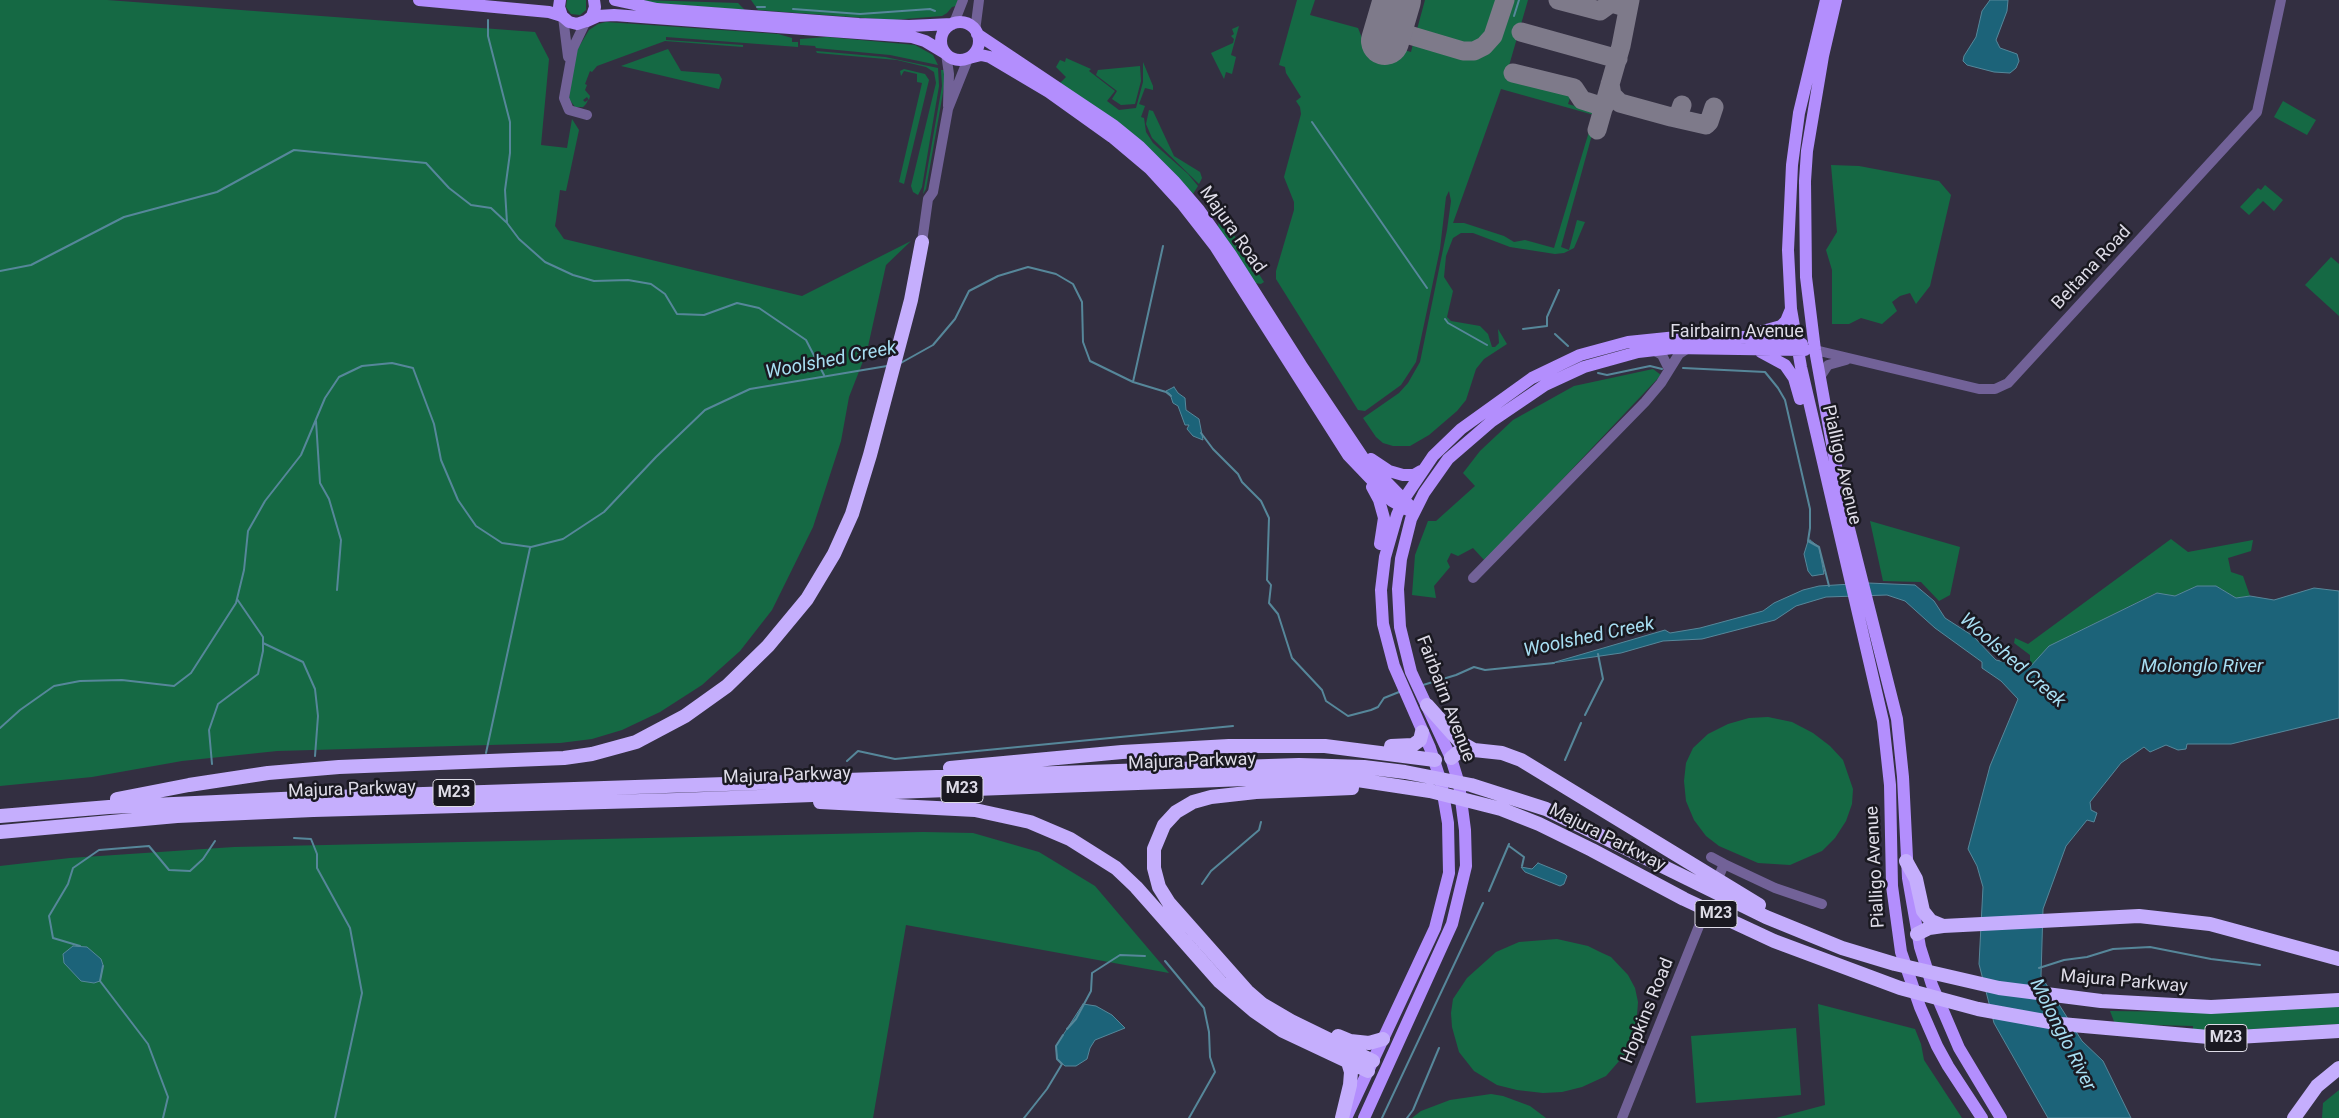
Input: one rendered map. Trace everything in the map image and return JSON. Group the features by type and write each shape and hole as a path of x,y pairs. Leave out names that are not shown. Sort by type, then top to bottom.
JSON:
{"highway":[{"path":"39,812 47,808 124,798 189,784 268,773 339,767 564,758 592,754 624,746 658,732 701,705 750,665 789,622 816,586 834,554 858,497 911,300 922,242"},
{"path":"1426,704 1460,742 1474,750"},
{"path":"900,778 924,771 1122,752 1216,747 1326,746 1355,742 1408,747 1418,742 1422,732"},
{"path":"1326,746 1447,764 1457,753 1474,750 1502,753 1527,762 1738,894 1842,948"},
{"name":"Majura Parkway","path":"0,816 39,812 303,798 1299,765 1364,767 1427,776 1471,785 1546,809 1745,908 1842,948 1895,964 1999,988 2101,1002 2211,1007 2339,1000"},
{"name":"Majura Parkway","path":"0,832 186,815 313,810 677,800 1294,777 1351,779 1437,791 1502,809 1539,824 1684,899 1774,942 1978,1009 2061,1024 2220,1038 2339,1030"},
{"path":"1371,1066 1262,1004 1228,972 1163,896 1156,878 1154,859 1157,841 1167,822 1176,812 1193,802 1224,795 1328,788 1400,792 1437,791"},
{"path":"753,796 779,802 842,803 975,810 1002,814 1048,829 1070,839 1116,868 1153,905 1220,982 1254,1011 1283,1031 1348,1062 1371,1066"},
{"path":"1906,861 1917,883 1923,911 1932,921 1943,926"},
{"path":"1916,928 2139,916 2187,920 2339,958"},
{"path":"1262,1004 1290,1013 1347,1040 1372,1043 1383,1039"},
{"path":"1342,1118 1350,1085 1351,1072 1348,1062"},
{"path":"2294,1118 2317,1086 2339,1068"}],"main road":[{"path":"418,0 456,5 549,12 563,16 575,24 598,16 614,15 912,37 925,41 956,60 969,58 978,48 976,32 966,23 909,26 859,24 671,10 645,7 615,0"},
{"path":"560,0 559,7 563,16"},
{"path":"586,21 594,10 594,0"},
{"name":"Pialligo Avenue","path":"1826,0 1799,113 1792,165 1788,242 1791,309 1796,345 1836,521 1850,560 1867,624 1893,698 1903,777 1906,861 1916,928 1928,973 1950,1029 1974,1076 2001,1118"},
{"name":"Pialligo Avenue","path":"1836,0 1823,56 1808,151 1805,181 1806,276 1815,350 1843,505 1850,560"},
{"path":"945,53 941,45 942,37 945,29 953,24"},
{"name":"Majura Road","path":"976,32 1112,125 1140,147 1174,181 1199,210 1231,255 1353,451"},
{"name":"Majura Road","path":"969,58 988,56 1049,92 1128,149 1156,175 1215,246 1353,451 1392,501 1402,503 1414,512"},
{"path":"1745,337 1781,326 1786,321 1791,309"},
{"name":"Fairbairn Avenue","path":"1447,764 1422,732 1391,658 1383,624 1382,575 1387,548 1402,503 1421,471 1455,435 1513,390 1554,367 1606,346 1648,339 1745,337 1815,350"},
{"name":"Fairbairn Avenue","path":"1364,1118 1441,952 1459,901 1465,872 1466,844 1462,797 1447,764 1426,704 1412,672 1400,627 1398,589 1401,559 1414,512 1430,483 1454,454 1492,421 1530,393 1564,376 1600,362 1653,350 1688,348 1756,349 1796,345"},
{"path":"1756,349 1785,365 1794,378 1816,466 1836,521"},
{"path":"1353,451 1389,471 1407,475 1421,471"},
{"path":"1353,451 1375,491 1383,514 1384,525 1375,568 1374,590 1383,624"},
{"name":"Pialligo Avenue","path":"1867,624 1890,785 1892,886 1905,984"},
{"name":"Fairbairn Avenue","path":"1346,1118 1435,928 1444,897 1450,849 1437,791 1447,764"},
{"path":"1916,928 1908,951 1905,984 1948,1066 1982,1118"},
{"path":"1371,1066 1385,1072"}],"street":[{"path":"953,24 963,0"},
{"path":"976,32 979,0"},
{"name":"Beltana Road","path":"1815,350 1980,389 1995,389 2008,383 2257,112 2281,0"},
{"path":"563,16 569,65"},
{"path":"586,21 577,36 569,65 564,95 565,104 573,113 587,115"},
{"path":"922,242 928,199 933,194 948,109 949,71 945,53"},
{"path":"948,109 969,58"},
{"path":"1473,578 1645,402 1679,354 1688,348"},
{"path":"1653,350 1662,355 1669,370"},
{"path":"1820,376 1828,365 1850,359"},
{"path":"1711,857 1790,894 1822,904"},
{"path":"1719,876 1724,864"},
{"name":"Hopkins Road","path":"1622,1118 1703,916"}],"green space":[{"path":"0,0 107,0 535,32 549,59 541,145 567,148 572,119 579,130 566,191 560,190 555,226 564,239 802,296 911,241 886,265 867,351 849,397 841,441 813,527 772,610 740,651 702,685 660,712 622,730 592,739 560,743 277,751 182,761 92,777 0,786"},
{"path":"567,0 586,0 586,10 580,15 571,14 566,7"},
{"path":"642,0 738,3 745,10 655,3"},
{"path":"751,0 958,0 956,6 952,7 942,16 892,20 758,10"},
{"path":"1297,0 1315,0 1310,15 1358,28 1362,38 1411,52 1414,40 1471,55 1490,47 1498,37 1509,0 1528,0 1506,76 1571,95 1568,104 1598,113 1561,247 1569,250 1577,220 1585,222 1574,248 1564,253 1555,254 1510,247 1473,233 1461,233 1453,238 1446,256 1444,277 1453,291 1447,317 1451,321 1480,326 1488,334 1492,347 1499,343 1498,329 1507,344 1484,359 1476,369 1466,400 1457,411 1429,435 1410,446 1393,446 1383,443 1376,437 1363,418 1399,393 1408,383 1420,362 1447,230 1451,201 1449,191 1446,197 1440,249 1416,362 1401,385 1365,411 1358,410 1276,279 1276,271 1294,210 1294,202 1284,177 1301,114 1300,107 1296,101 1301,97 1286,73 1285,67 1279,65","holes":["1501,89 1594,115 1554,248 1525,240 1514,242 1504,236 1464,223 1453,223"]},
{"path":"1425,0 1503,0 1491,34 1482,44 1468,47 1416,33"},
{"path":"606,22 778,34 792,38 792,42 798,42 798,47 666,37 666,40 743,45 743,47 665,41 597,66 592,72 590,71 585,84 587,85 585,90 590,96 589,100 587,97 583,100 585,102 588,100 583,107 575,107 569,99 574,55 589,30 598,24"},
{"path":"1239,26 1231,55 1236,57 1232,74 1226,72 1224,79 1211,53 1233,43 1234,39 1231,36 1234,34 1232,29"},
{"path":"827,37 915,45 933,55 938,65 890,55 800,45 800,39"},
{"path":"668,49 681,71 719,74 722,79 719,89 621,66"},
{"path":"816,51 885,57 938,68 939,86 922,187 918,195 913,192 911,186 936,83 934,72 926,67 897,60 817,53"},
{"path":"1066,58 1091,69 1089,71 1115,91 1107,101 1119,110 1136,108 1143,82 1143,62 1153,86 1153,90 1145,88 1139,104 1145,106 1141,117 1144,118 1146,132 1153,143 1188,174 1198,186 1193,194 1060,83 1066,77 1056,67 1060,60 1065,62"},
{"path":"1140,66 1141,81 1135,104 1121,105 1112,99 1117,91 1096,75 1098,70"},
{"path":"904,69 925,74 929,80 904,184 899,182 922,83 917,82 917,74 904,71 901,76 900,71"},
{"path":"941,70 944,70 944,87 926,189 923,194 942,86"},
{"path":"2283,101 2316,120 2307,135 2274,117"},
{"path":"1149,110 1153,111 1174,156 1200,172 1202,178 1199,184 1152,138 1146,124"},
{"path":"1831,165 1859,166 1939,181 1951,195 1930,286 1916,304 1910,293 1900,296 1892,302 1897,311 1882,324 1861,318 1849,324 1832,324 1832,270 1826,250 1837,232"},
{"path":"2265,185 2283,200 2274,211 2263,201 2249,215 2240,207 2258,188 2261,190"},
{"path":"1220,213 1264,282 1261,284 1255,283 1218,227"},
{"path":"2331,257 2339,264 2339,316 2305,285"},
{"path":"1653,369 1661,375 1485,561 1473,548 1458,556 1451,553 1447,561 1450,567 1434,586 1436,598 1412,595 1415,555 1428,521 1436,521 1475,486 1463,473 1480,451 1513,420 1574,386"},
{"path":"1870,521 1960,547 1950,595 1939,601 1921,582 1883,581"},
{"path":"2171,539 2188,552 2253,540 2251,551 2228,558 2231,572 2243,576 2250,596 2236,598 2216,586 2197,586 2175,596 2156,593 2049,646 2030,668 2030,655 2014,643 2015,638 2028,644"},
{"path":"1768,717 1792,722 1813,733 1830,746 1843,760 1853,789 1852,804 1846,821 1835,838 1822,851 1790,865 1758,863 1719,846 1706,836 1694,820 1686,801 1684,781 1686,763 1693,748 1708,734 1728,724 1749,718"},
{"path":"923,832 973,833 1039,852 1095,886 1169,973 906,925 873,1118 0,1118 0,866 70,858 234,847"},
{"path":"1557,939 1588,946 1611,957 1628,975 1635,988 1638,1002 1636,1029 1633,1039 1627,1052 1606,1076 1582,1087 1562,1092 1543,1093 1497,1085 1474,1071 1459,1052 1452,1027 1453,999 1467,978 1496,952 1519,942"},
{"path":"2339,1003 2339,1024 2254,1029 2193,1030 2193,1026 2115,1024 2110,1011 2192,1012"},
{"path":"1818,1004 1915,1029 1921,1044 1924,1060 1962,1118 1776,1118 1825,1105"},
{"path":"1796,1028 1801,1095 1696,1103 1691,1036"},
{"path":"2339,1090 2339,1118 2322,1118 2323,1103"},
{"path":"1491,1094 1503,1096 1530,1106 1546,1118 1412,1118 1421,1111 1450,1100"}],"water":[{"path":"1990,0 2008,0 2007,11 1996,40 2000,48 2017,54 2019,61 2016,68 2010,73 1994,72 1967,65 1963,61 1964,56 1976,37 1982,11"},
{"path":"1174,387 1185,398 1186,410 1199,419 1203,440 1193,436 1187,429 1189,425 1185,425 1178,406 1173,403 1170,394 1166,391"},
{"path":"1810,540 1819,547 1824,574 1812,576 1808,571 1804,554"},
{"name":"Molonglo River","path":"1868,583 1915,585 1934,601 1945,618 1973,636 1996,660 2029,668 2049,646 2157,593 2175,596 2197,586 2216,586 2236,598 2250,596 2274,600 2314,588 2339,591 2339,718 2231,744 2187,744 2186,749 2178,750 2166,745 2150,752 2144,747 2121,763 2090,802 2091,810 2097,813 2094,822 2087,820 2066,846 2043,909 2041,976 2082,1041 2103,1061 2131,1118 2048,1118 1994,1023 1979,964 1983,887 1977,866 1968,849 1990,766 2018,699 2001,681 1982,668 1982,662 1935,628 1905,601 1887,595 1826,597 1796,606 1775,620 1702,639 1663,641 1621,653 1552,663 1665,630 1670,633 1700,628 1763,611 1774,603 1803,590 1819,586"},
{"path":"1538,863 1565,874 1567,876 1564,884 1560,886 1525,872 1521,867 1532,869"},
{"path":"73,946 87,947 101,959 103,965 100,981 94,983 81,981 64,963 63,954"},
{"path":"1083,1004 1096,1006 1112,1015 1125,1028 1095,1040 1090,1048 1087,1059 1076,1066 1065,1066 1057,1059 1056,1046"}],"waterway":[{"path":"1514,16 1519,0"},
{"path":"757,7 765,7"},
{"path":"793,9 860,14 930,9 935,11"},
{"path":"488,20 488,36 510,122 510,153 505,190 507,223 519,239 545,262 573,275 594,281 628,280 651,284 665,294 677,314 704,315 737,303 759,308 806,340 824,375"},
{"path":"1312,122 1427,288"},
{"path":"0,271 31,265 124,217 217,192 294,150 426,163 449,188 471,205 491,208 506,222"},
{"path":"1133,382 1163,246"},
{"name":"Woolshed Creek","path":"899,364 933,345 955,319 969,291 998,276 1028,267 1056,274 1073,284 1082,302 1083,342 1090,361 1133,382 1166,392 1171,396"},
{"path":"1523,329 1547,326 1547,317 1559,290"},
{"path":"1445,319 1448,323 1487,345"},
{"path":"1555,334 1568,346"},
{"name":"Woolshed Creek","path":"0,728 20,710 54,686 80,681 122,680 174,686 191,673 236,603 244,570 248,531 265,501 301,455 325,398 339,377 362,366 392,363 413,368 434,424 441,460 458,500 476,526 502,543 531,547 563,539 604,512 656,457 705,410 750,389 887,366"},
{"path":"1598,373 1607,375 1650,366 1662,369"},
{"path":"1683,368 1765,372 1778,388 1785,400 1810,509 1808,541 1819,547 1829,586"},
{"path":"316,421 320,483 329,499 341,540 337,590"},
{"name":"Woolshed Creek","path":"1201,433 1213,449 1238,474 1242,482 1261,501 1269,518 1267,580 1271,585 1269,603 1278,614 1292,658 1322,690 1326,701 1348,716 1378,707 1384,698 1399,692"},
{"path":"486,753 530,548"},
{"path":"212,764 209,730 218,704 258,674 263,651 263,637 237,599"},
{"path":"263,643 303,662 315,689 318,716 315,756"},
{"path":"1585,715 1603,679 1598,654"},
{"name":"Woolshed Creek","path":"1423,685 1456,675 1474,667 1485,670 1554,663"},
{"path":"1565,760 1581,723"},
{"path":"847,761 858,751 895,759 1233,726"},
{"path":"1202,884 1211,871 1259,830 1261,822"},
{"path":"294,838 311,839 317,854 317,868 350,928 362,993 335,1118"},
{"path":"80,946 53,938 49,916 68,884 73,868 99,850 149,846 169,870 190,871 203,859 215,841"},
{"path":"1489,891 1509,844"},
{"path":"1509,846 1524,857 1522,866"},
{"path":"1382,1118 1483,903"},
{"path":"2039,968 2064,960 2087,957 2113,949 2150,947 2211,959 2260,965"},
{"path":"1067,1029 1076,1019 1091,991 1092,973 1120,955 1145,956"},
{"path":"1165,961 1204,1008 1209,1032 1210,1057 1215,1072 1189,1118"},
{"path":"103,966 100,981 148,1044 168,1097 163,1118"},
{"path":"1024,1118 1047,1089 1062,1064 1057,1059 1056,1046 1063,1035"},
{"path":"1407,1118 1413,1110 1439,1048"}],"taxiway":[{"path":"1389,29 1463,51 1474,51 1484,46 1493,36 1505,0"},
{"path":"1558,0 1600,11 1611,3 1628,8"},
{"path":"1597,130 1621,46 1630,0"},
{"path":"1521,32 1618,59"},
{"path":"1513,73 1574,88 1582,100 1604,107"},
{"path":"1610,84 1612,95 1620,103 1671,117 1679,114 1682,105"},
{"path":"1671,117 1706,125 1709,122 1714,107"}],"runway":[{"path":"1385,41 1397,0"}]}
